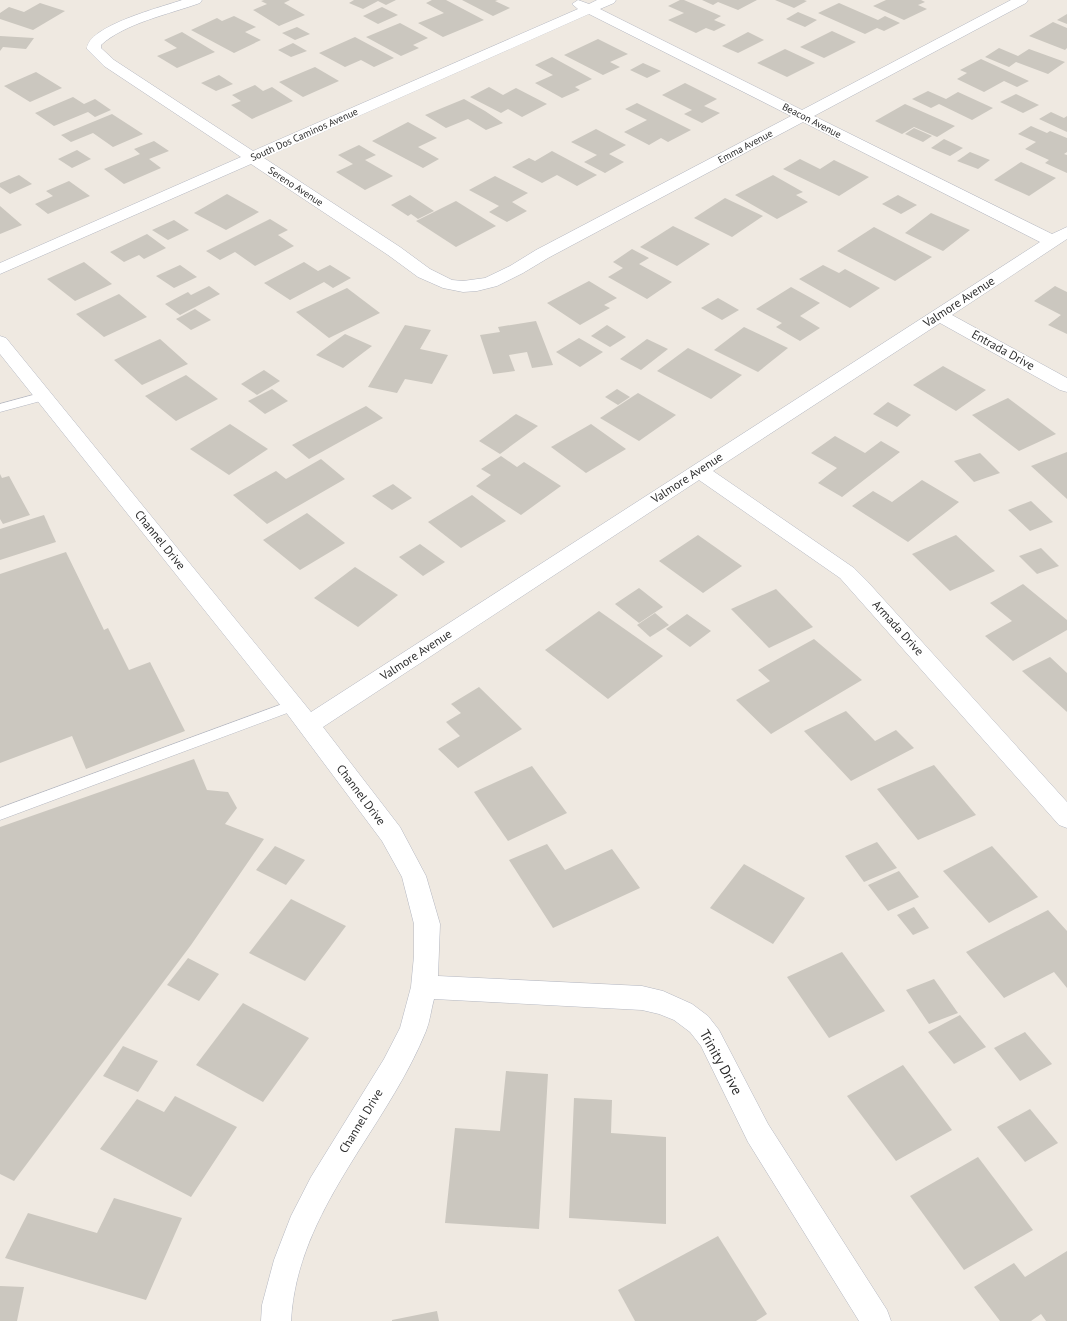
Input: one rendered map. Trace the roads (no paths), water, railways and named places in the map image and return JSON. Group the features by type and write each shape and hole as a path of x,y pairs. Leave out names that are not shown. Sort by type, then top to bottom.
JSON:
{"street":[{"name":"Sereno Avenue","path":"194,0 110,30 94,44 94,49 109,62 394,251 426,275 445,283 468,287"},
{"name":"Beacon Avenue","path":"571,0 803,116 1063,235"},
{"name":"South Dos Caminos Avenue","path":"0,269 609,0"},
{"name":"Emma Avenue","path":"468,287 500,280 542,254 1021,0"},
{"name":"Valmore Avenue","path":"308,725 1063,235"},
{"name":"Entrada Drive","path":"939,315 1067,386"},
{"name":"Channel Drive","path":"0,342 293,705 391,834 414,876 427,924 427,956 424,987 413,1030 394,1068 321,1187 301,1226 289,1260 277,1305 276,1321"},
{"name":"Armada Drive","path":"699,471 847,573 1067,818"},
{"name":"Trinity Drive","path":"424,987 642,998 663,1003 683,1012 699,1024 710,1038 758,1133 876,1321"}],"lane":[{"path":"0,408 44,396"},
{"path":"0,814 293,705"}]}
